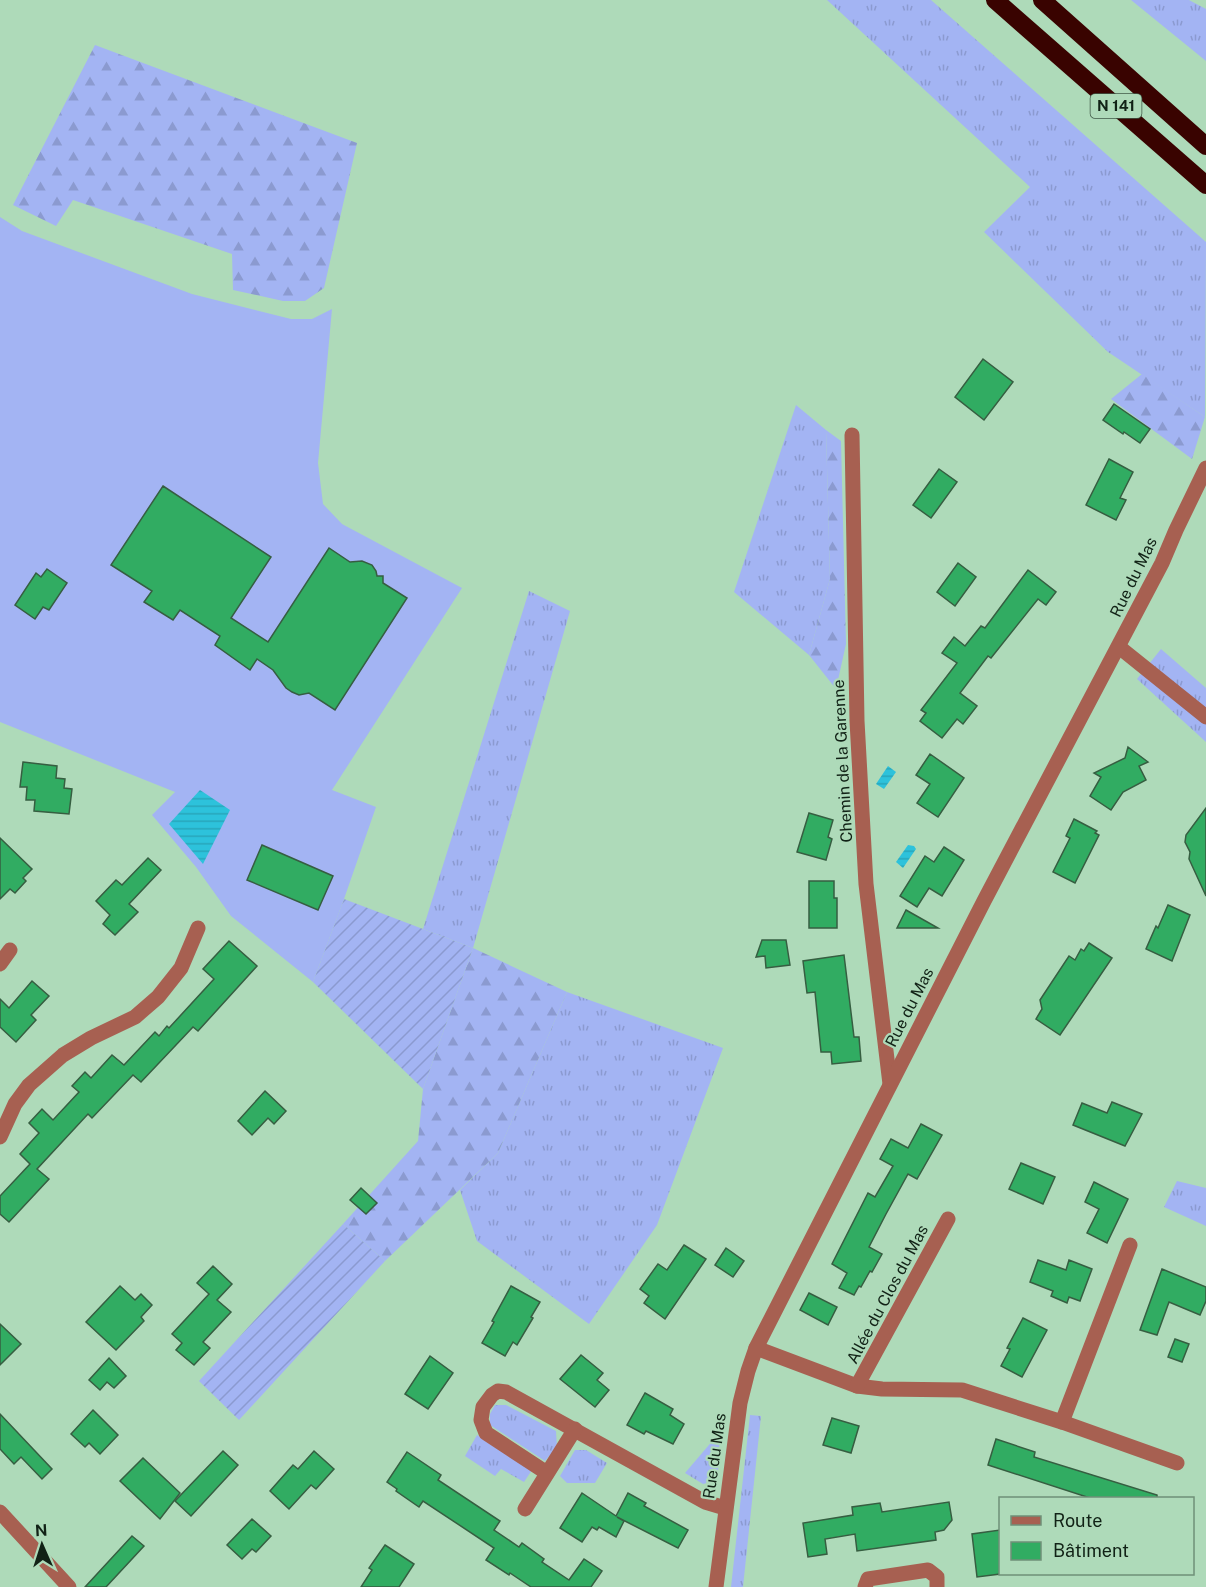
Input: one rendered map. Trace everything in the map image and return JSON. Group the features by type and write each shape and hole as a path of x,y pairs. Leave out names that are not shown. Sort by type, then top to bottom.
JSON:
{"highway":[{"name":"N 141","path":"995,0 1206,185"},
{"name":"N 141","path":"1042,0 1206,146"}],"street":[{"name":"Chemin de la Garenne","path":"852,435 857,721 865,873 890,1084"},
{"name":"Rue du Mas","path":"716,1587 740,1403 756,1348 989,891 1162,563 1206,468"},
{"path":"1119,646 1206,717"},
{"path":"0,1137 15,1104 29,1084 63,1055 91,1038 135,1017 158,997 181,968 198,928"},
{"path":"0,963 10,950"},
{"name":"Allée du Clos du Mas","path":"857,1386 948,1219"},
{"path":"1062,1422 1130,1245"},
{"name":"Allée du Clos du Mas","path":"756,1348 857,1386 882,1389 962,1390 1062,1422 1177,1463"},
{"path":"547,1473 486,1433 481,1420 483,1407 498,1391 506,1392 575,1429 705,1502 725,1508"},
{"path":"525,1509 575,1429"},
{"path":"0,1512 69,1587"},
{"path":"865,1587 868,1579 928,1570 937,1577 937,1587"}],"green space":[{"path":"827,0 931,0 1206,242 1205,417 1108,352 984,232 1030,187"},
{"path":"1131,0 1189,0 1206,9 1206,61"},
{"path":"95,45 357,143 324,288 305,301 283,301 233,290 232,254 73,200 56,226 13,205"},
{"path":"0,217 22,231 192,294 291,319 312,319 332,309 318,463 323,504 342,524 462,588 332,790 376,807 313,982 231,916 196,867 152,815 175,792 0,722"},
{"path":"1142,374 1205,417 1192,459 1111,399"},
{"path":"796,405 826,430 830,579 809,655 734,592"},
{"path":"826,430 841,441 846,644 836,689 809,655 830,579"},
{"path":"529,591 570,611 473,948 423,929"},
{"path":"1161,649 1206,688 1206,742 1137,679"},
{"path":"344,899 473,948 423,1089 313,982"},
{"path":"473,948 567,992 498,1153 385,1261 343,1224 418,1141 423,1089"},
{"path":"567,992 723,1048 657,1225 589,1324 477,1241 460,1190 498,1153"},
{"path":"1177,1181 1206,1188 1206,1226 1164,1207"},
{"path":"343,1224 385,1261 239,1420 199,1381"},
{"path":"495,1405 506,1405 556,1431 557,1447 545,1461 490,1425 490,1414"},
{"path":"750,1415 761,1416 743,1587 731,1587"},
{"path":"720,1432 718,1472 715,1481 703,1484 685,1473"},
{"path":"477,1435 532,1470 524,1482 501,1469 495,1476 465,1456"},
{"path":"575,1450 586,1450 607,1463 595,1483 567,1483 560,1476"}],"shaded area":[{"path":"888,766 896,772 884,789 876,784"},
{"path":"200,790 230,810 203,864 169,824"},
{"path":"908,845 916,849 903,868 896,862"}],"building":[{"path":"983,359 1013,382 984,420 955,397"},
{"path":"1114,404 1150,429 1140,443 1103,420"},
{"path":"1109,459 1133,472 1120,498 1126,500 1116,520 1086,505"},
{"path":"939,469 957,482 931,518 913,505"},
{"path":"163,486 271,557 231,618 268,642 329,548 350,562 362,561 372,565 377,576 383,576 383,583 407,598 335,710 309,693 299,695 292,692 286,688 273,670 257,659 250,670 215,645 220,636 180,610 173,620 144,602 152,591 111,565"},
{"path":"958,563 976,577 955,606 937,592"},
{"path":"47,569 67,583 49,610 43,607 35,619 15,605 36,573 41,577"},
{"path":"1028,570 1056,592 1046,605 1038,599 991,658 988,656 960,693 977,706 963,724 957,719 942,738 920,721 926,713 921,710 957,663 942,653 954,637 965,646 981,626 985,628"},
{"path":"1128,747 1148,762 1139,766 1146,780 1123,792 1111,810 1090,796 1101,777 1094,773 1125,758"},
{"path":"930,754 964,778 938,817 917,803 930,784 916,775"},
{"path":"23,762 57,766 56,778 65,779 64,788 72,789 69,814 34,811 35,800 26,800 27,787 20,787"},
{"path":"1206,808 1206,896 1189,859 1190,852 1185,842 1186,835"},
{"path":"809,813 833,820 828,837 832,839 826,860 797,852"},
{"path":"1074,819 1097,831 1095,833 1099,835 1075,883 1053,872 1070,838 1066,836"},
{"path":"0,838 32,869 23,878 26,881 15,893 10,889 0,899"},
{"path":"262,845 333,876 318,910 247,880"},
{"path":"944,847 964,860 942,896 929,888 917,907 900,896 925,856 934,862"},
{"path":"148,858 161,870 129,904 138,912 115,935 103,924 110,915 96,901 116,880 122,885"},
{"path":"809,881 834,881 834,898 837,898 837,928 809,928"},
{"path":"1168,905 1190,915 1172,961 1146,949"},
{"path":"906,910 938,928 897,928"},
{"path":"762,940 786,940 790,965 766,968 765,956 756,957"},
{"path":"229,941 257,966 198,1031 193,1027 141,1082 133,1075 92,1118 88,1114 37,1169 49,1179 9,1222 0,1214 0,1196 30,1164 20,1154 39,1133 29,1123 42,1109 53,1120 79,1092 72,1086 85,1072 91,1078 112,1055 124,1065 155,1032 159,1036 167,1026 169,1028 214,979 203,969"},
{"path":"1089,943 1112,958 1060,1035 1036,1019 1042,1009 1040,1000 1069,956 1075,960 1081,949 1084,951"},
{"path":"844,955 854,1037 859,1037 861,1061 832,1064 831,1052 821,1052 815,992 807,993 803,961"},
{"path":"32,981 49,996 31,1015 36,1020 16,1042 0,1027 0,999 9,1008"},
{"path":"265,1091 286,1111 274,1124 268,1118 252,1135 238,1121"},
{"path":"1112,1102 1142,1114 1125,1146 1073,1125 1082,1103 1107,1113"},
{"path":"921,1124 942,1135 917,1179 908,1174 886,1214 869,1247 882,1254 872,1272 870,1271 854,1295 839,1288 847,1273 832,1264 868,1193 875,1197 893,1166 880,1159 891,1139 908,1148"},
{"path":"1021,1163 1055,1177 1043,1204 1009,1189"},
{"path":"1094,1182 1128,1199 1107,1243 1087,1233 1099,1209 1085,1202"},
{"path":"361,1188 377,1203 366,1214 350,1200"},
{"path":"684,1245 706,1259 665,1319 644,1303 649,1296 640,1289 658,1264 667,1270"},
{"path":"726,1248 744,1261 733,1277 715,1265"},
{"path":"1038,1260 1066,1270 1069,1260 1092,1269 1080,1301 1069,1297 1067,1303 1051,1296 1053,1291 1030,1282"},
{"path":"213,1266 232,1284 217,1300 231,1312 203,1342 210,1348 194,1365 176,1350 182,1343 172,1334 209,1294 197,1283"},
{"path":"1162,1269 1206,1287 1206,1301 1200,1315 1169,1302 1157,1335 1140,1330"},
{"path":"120,1286 135,1300 141,1294 152,1305 141,1317 144,1321 116,1350 86,1322"},
{"path":"511,1286 540,1302 517,1345 513,1342 505,1356 482,1343"},
{"path":"809,1293 837,1307 828,1325 800,1310"},
{"path":"1023,1318 1047,1330 1022,1377 1001,1366 1010,1349 1007,1348"},
{"path":"0,1324 21,1344 0,1365"},
{"path":"1175,1339 1189,1344 1182,1362 1168,1357"},
{"path":"581,1355 603,1373 597,1380 609,1390 595,1407 560,1379"},
{"path":"430,1356 453,1373 428,1409 405,1394"},
{"path":"109,1358 126,1376 114,1388 107,1382 100,1390 89,1380"},
{"path":"645,1393 673,1409 670,1415 684,1424 673,1444 646,1431 644,1434 627,1425"},
{"path":"93,1410 118,1435 100,1454 89,1443 85,1447 71,1434"},
{"path":"0,1414 52,1469 42,1479 21,1457 14,1464 0,1449"},
{"path":"832,1418 859,1426 851,1453 823,1445"},
{"path":"996,1439 1035,1452 1034,1457 1157,1495 1157,1497 1087,1497 988,1465"},
{"path":"223,1451 238,1465 191,1516 175,1501"},
{"path":"314,1451 334,1469 316,1489 311,1485 289,1509 270,1491 293,1465 298,1469"},
{"path":"407,1452 441,1475 438,1480 500,1521 494,1530 519,1547 522,1543 544,1559 542,1562 569,1580 584,1559 602,1571 591,1587 531,1587 510,1573 509,1575 486,1560 494,1548 423,1501 419,1507 387,1482"},
{"path":"143,1458 180,1493 160,1519 120,1481"},
{"path":"582,1493 616,1516 628,1493 646,1503 644,1506 688,1530 678,1548 617,1517 624,1521 616,1537 599,1527 597,1530 592,1527 582,1542 560,1528"},
{"path":"949,1502 952,1520 944,1530 935,1532 936,1540 857,1551 855,1534 825,1539 827,1554 808,1557 803,1523 853,1515 852,1507 880,1503 882,1512"},
{"path":"252,1519 271,1536 256,1552 252,1549 242,1559 227,1545"},
{"path":"999,1530 999,1574 977,1577 972,1534"},
{"path":"132,1536 144,1546 106,1587 85,1587"},
{"path":"385,1545 414,1564 399,1587 361,1587 372,1570 369,1568"}]}
